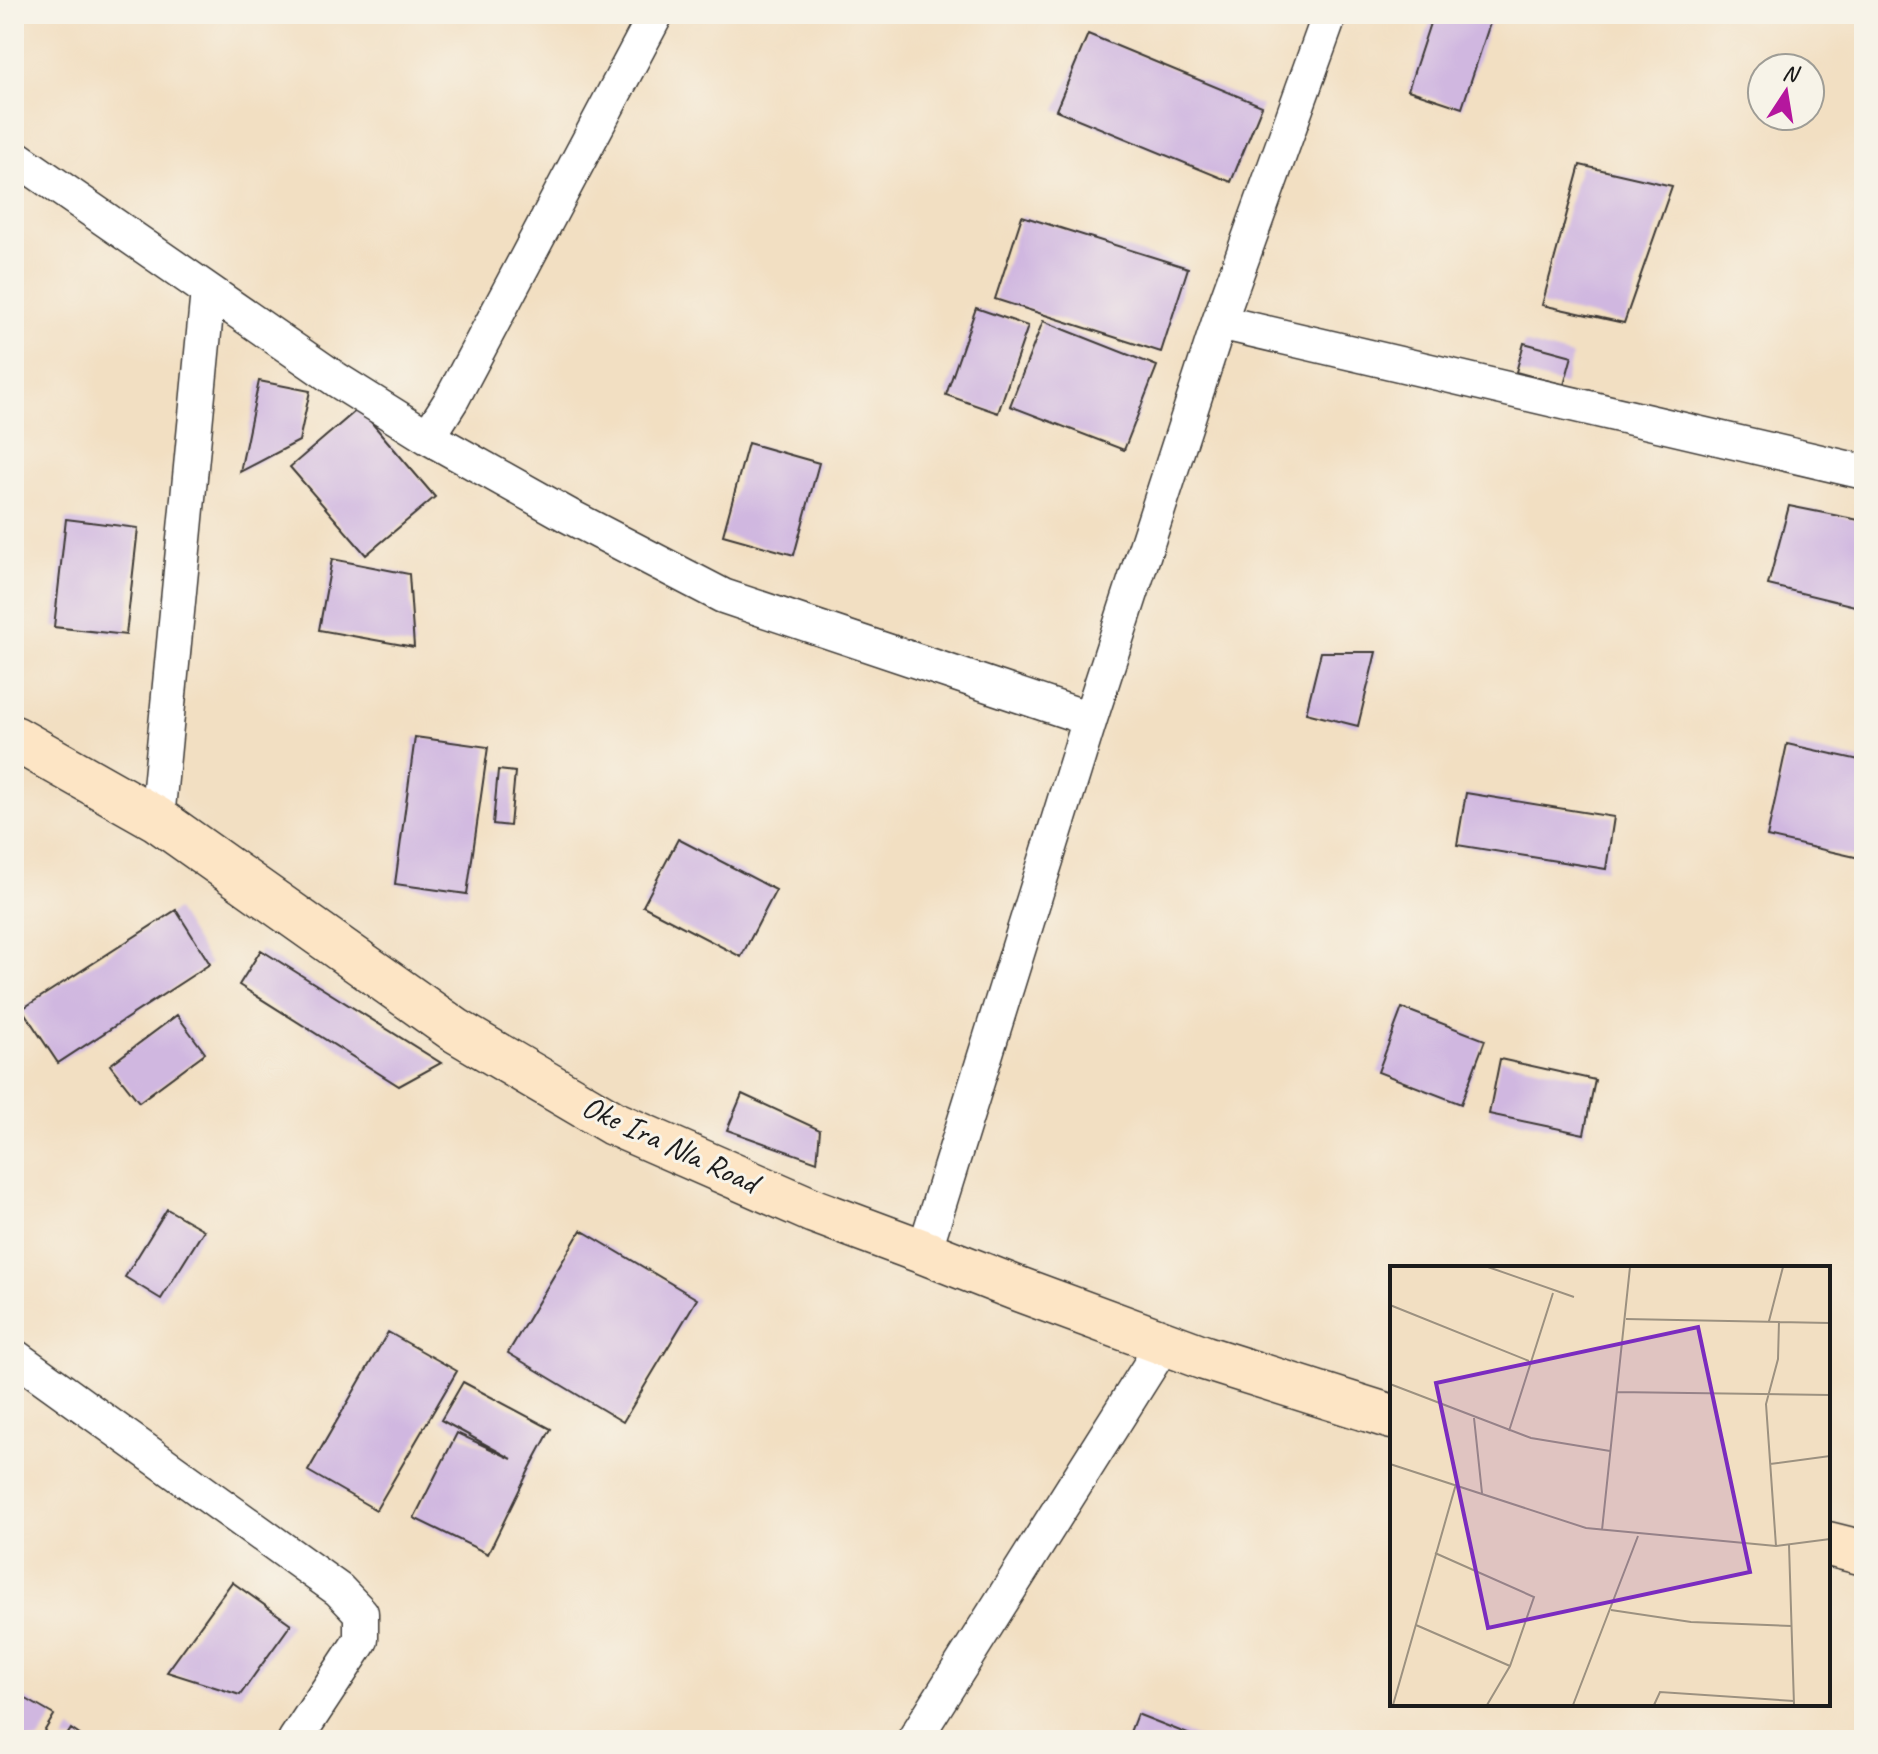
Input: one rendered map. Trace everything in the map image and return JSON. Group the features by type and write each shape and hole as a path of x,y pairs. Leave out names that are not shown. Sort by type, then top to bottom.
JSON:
{"street":[{"path":"428,437 459,386 656,14"},
{"path":"924,1252 1090,719 1219,322 1330,14"},
{"path":"14,156 337,380 428,437 569,516 723,596 1090,719"},
{"path":"157,819 208,291"},
{"path":"1219,322 1864,472"},
{"name":"Oke Ira Nla Road","path":"14,738 157,819 455,1030 613,1123 814,1211 1021,1290 1205,1358 1390,1416"},
{"path":"914,1740 1165,1342"},
{"path":"14,1356 339,1590 361,1613 361,1640 295,1740"},
{"path":"1830,1544 1864,1553"}],"building":[{"path":"1433,14 1493,14 1462,108 1408,90"},
{"path":"1088,34 1262,106 1231,182 1056,110"},
{"path":"1580,165 1672,186 1624,323 1542,305"},
{"path":"1022,216 1188,268 1161,352 995,299"},
{"path":"976,308 1028,326 998,413 946,395"},
{"path":"1043,321 1157,366 1124,450 1010,406"},
{"path":"1524,343 1572,356 1564,385 1516,372"},
{"path":"259,381 310,391 299,441 240,472"},
{"path":"359,408 435,497 366,555 290,467"},
{"path":"748,443 819,463 794,555 723,535"},
{"path":"1789,506 1864,521 1863,608 1768,585"},
{"path":"66,519 138,528 126,635 54,627"},
{"path":"332,559 409,574 414,647 319,630"},
{"path":"1321,652 1376,652 1358,726 1306,713"},
{"path":"415,737 488,747 467,894 395,884"},
{"path":"1787,744 1864,761 1864,859 1767,837"},
{"path":"498,770 515,772 510,826 493,824"},
{"path":"1466,793 1614,817 1606,869 1457,845"},
{"path":"678,839 776,890 741,957 643,906"},
{"path":"176,910 210,964 58,1063 22,1009"},
{"path":"261,950 441,1063 399,1086 239,985"},
{"path":"1402,1008 1485,1040 1461,1104 1378,1072"},
{"path":"177,1015 205,1053 139,1102 110,1065"},
{"path":"1500,1059 1595,1080 1584,1134 1489,1114"},
{"path":"742,1094 820,1130 817,1162 727,1130"},
{"path":"167,1209 204,1230 161,1299 125,1277"},
{"path":"581,1230 697,1299 623,1422 508,1353"},
{"path":"388,1332 457,1371 376,1510 308,1471"},
{"path":"463,1382 551,1429 488,1554 414,1518 457,1433 512,1459 441,1420"},
{"path":"232,1582 291,1624 240,1695 167,1672"},
{"path":"14,1692 54,1715 39,1740 14,1740"},
{"path":"1137,1714 1203,1740 1127,1740"},
{"path":"71,1729 87,1740 64,1740"}]}
